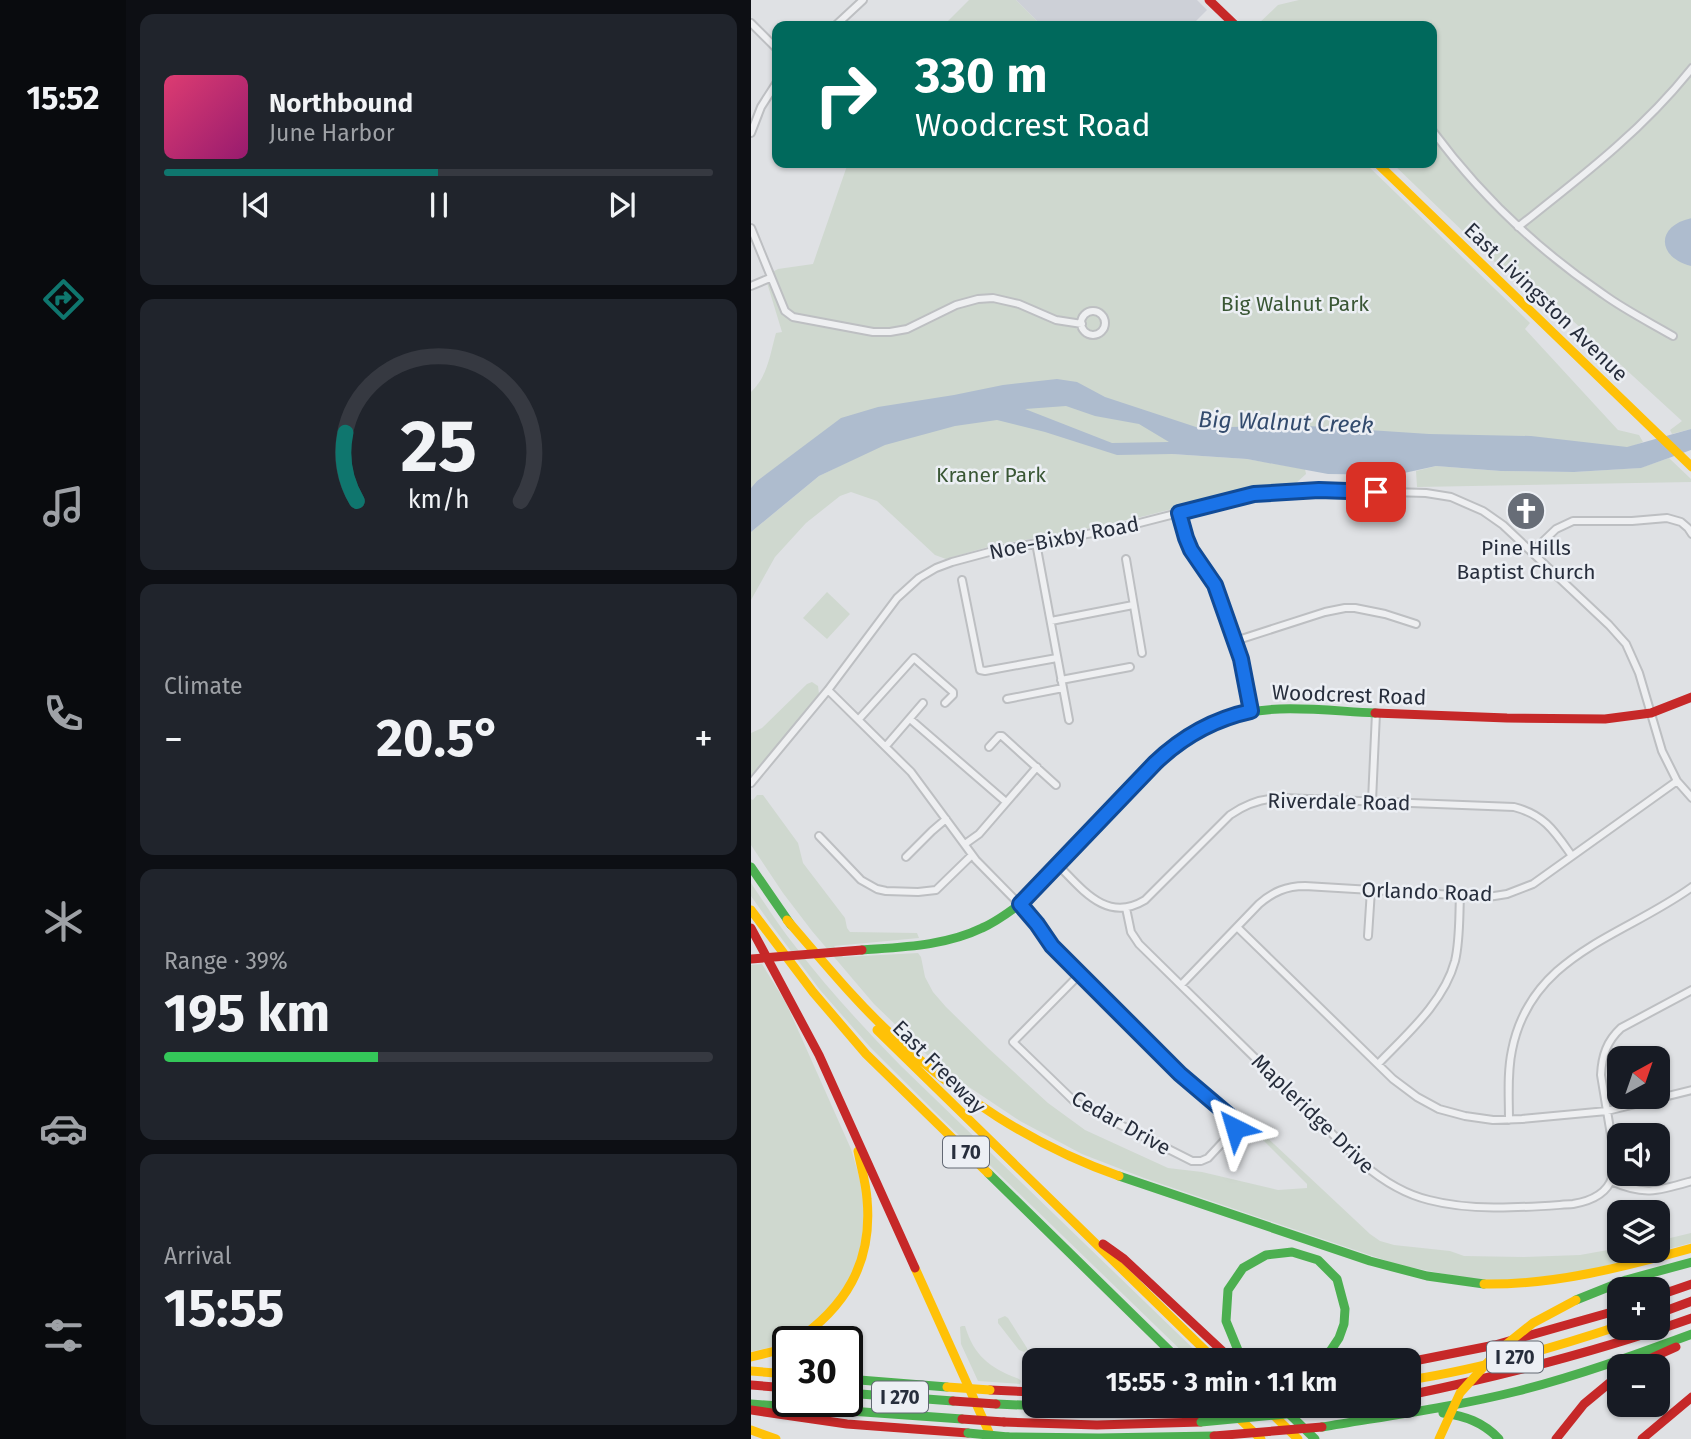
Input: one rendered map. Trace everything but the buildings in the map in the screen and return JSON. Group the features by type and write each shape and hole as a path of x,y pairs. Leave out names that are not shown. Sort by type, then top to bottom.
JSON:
{"main road":[{"path":"1209,0 1231,21"},
{"name":"East Livingston Avenue","path":"1382,168 1691,467"},
{"name":"Woodcrest Road","path":"751,959 922,946 960,938 989,925 1020,904 1155,763 1172,748 1221,719 1271,709 1621,718 1651,713 1691,697"},
{"name":"East Freeway","path":"751,867 831,979 859,1011 1203,1348"},
{"name":"East Freeway","path":"751,911 813,992 866,1054 1167,1348"},
{"path":"787,920 834,975 890,1033 958,1089 983,1108 1037,1140 1105,1171 1368,1261 1436,1278 1514,1284 1566,1279 1616,1269 1691,1248"},
{"path":"751,928 805,1027 992,1439"},
{"path":"818,1326 850,1289 862,1260 868,1234 868,1208 856,1138"},
{"path":"1075,1224 1124,1259 1219,1348"},
{"path":"1235,1348 1228,1331 1225,1312 1228,1292 1235,1278 1249,1263 1264,1255 1283,1251 1306,1255 1323,1265 1333,1275 1343,1294 1343,1330 1332,1348"},
{"path":"1439,1439 1460,1393 1498,1351 1533,1323 1576,1300 1626,1280 1691,1262"},
{"path":"1670,1291 1691,1284"},
{"path":"1670,1309 1691,1301"},
{"path":"1421,1360 1495,1345 1607,1313"},
{"name":"I 270","path":"1421,1393 1562,1359 1691,1318"},
{"name":"I 270","path":"1421,1378 1556,1347 1607,1330"},
{"path":"1421,1410 1543,1384 1691,1334"},
{"path":"1660,1354 1691,1340"},
{"path":"751,1357 772,1352"},
{"path":"751,1371 772,1373"},
{"path":"863,1380 1022,1391"},
{"path":"1556,1439 1573,1415 1607,1384"},
{"path":"751,1385 772,1387"},
{"name":"I 270","path":"863,1394 1022,1405"},
{"path":"1642,1439 1691,1396"},
{"name":"I 270","path":"751,1404 1004,1422 1097,1425 1243,1418"},
{"path":"751,1410 847,1424 1025,1439"},
{"path":"1421,1412 1466,1416 1489,1429 1499,1439"},
{"path":"1239,1418 1261,1439"},
{"path":"1276,1418 1298,1439"},
{"path":"1293,1418 1315,1439"},
{"path":"1008,1437 1214,1436 1322,1427 1375,1418"},
{"path":"751,1430 775,1439"}],"street":[{"path":"840,21 863,0"},
{"path":"751,23 772,44"},
{"path":"1518,227 1623,142 1649,117 1691,68"},
{"path":"751,132 761,107 772,90"},
{"path":"1437,136 1467,174 1518,227 1549,254 1604,295 1673,336"},
{"path":"751,228 785,311 792,317 873,332 890,332 907,328 956,304 993,298 1019,304 1056,320 1082,324"},
{"path":"751,286 770,278"},
{"name":"Noe-Bixby Road","path":"751,783 828,690 893,603 919,578 935,568 993,551 1120,528 1254,494 1319,490 1426,493 1451,497 1473,505 1503,525 1618,633 1626,644 1639,673 1662,751 1677,781 1691,797"},
{"path":"1179,513 1191,550 1215,585 1235,641 1251,711"},
{"path":"1532,552 1556,529 1573,521 1667,518 1681,522 1691,534"},
{"path":"1036,543 1069,720"},
{"path":"1126,559 1142,653"},
{"path":"962,580 980,670 1057,658"},
{"path":"1050,621 1133,605"},
{"path":"1235,641 1325,611 1345,608 1385,614 1416,624"},
{"path":"859,719 914,658 953,692 945,703"},
{"path":"1061,680 1130,667"},
{"path":"1007,699 1063,688"},
{"name":"Cedar Drive","path":"828,690 911,772 972,855 1020,904 1052,946 1080,974 1180,1074 1233,1119 1236,1126 1234,1130 1208,1158 1192,1161 1075,1102 1013,1042 1080,974"},
{"path":"886,746 923,703"},
{"path":"1372,801 1376,713"},
{"path":"910,719 1007,802"},
{"path":"989,747 998,736 1002,736 1055,785"},
{"path":"965,844 979,834 1037,767"},
{"name":"Orlando Road","path":"1181,985 1264,899 1287,887 1488,897 1516,891 1533,884 1677,781"},
{"name":"Riverdale Road","path":"1126,908 1145,900 1221,823 1239,809 1273,798 1506,806 1535,815 1550,826 1572,856"},
{"path":"906,857 946,819"},
{"path":"819,836 861,880 886,891 936,890 972,855"},
{"path":"1058,865 1098,902 1111,907 1126,908"},
{"path":"1509,1120 1511,1052 1523,1016 1537,993 1553,974 1571,959 1691,887"},
{"path":"1368,936 1371,890"},
{"path":"1377,1063 1425,1013 1449,975 1457,952 1460,896"},
{"name":"Mapleridge Drive","path":"1126,908 1134,938 1363,1164 1386,1181 1427,1200 1470,1207 1573,1204 1595,1197 1607,1185"},
{"path":"1237,927 1377,1063 1407,1090 1439,1109 1465,1116 1509,1120 1607,1111 1691,1090"},
{"path":"1609,1123 1601,1064 1610,1040 1621,1028 1691,990"},
{"path":"1624,1186 1644,1192 1691,1181"}],"shaded area":[{"path":"1016,0 1197,0 1207,10 1196,21 1037,21"}],"green space":[{"path":"969,0 1016,0 1037,21 948,21"},
{"path":"1299,0 1691,0 1691,429 1672,434 1670,430 1682,421 1560,309 1552,317 1397,168 1437,168 1437,21 1261,21 1278,5"},
{"name":"Big Walnut Park","path":"846,168 1370,168 1530,323 1525,329 1618,430 1639,435 1643,442 1633,446 1638,452 1158,434 1171,442 1128,454 1247,459 1305,469 1306,474 1295,484 1249,489 1145,516 991,546 946,559 935,555 877,501 851,492 840,496 806,523 775,557 751,600 751,532 819,476 864,454 791,457 751,488 751,392 765,372 776,333 782,332 765,276 778,269 813,264"},
{"path":"1669,458 1692,482 1417,487 1416,471 1436,466 1501,471 1574,472 1640,468"},
{"path":"827,592 850,614 827,639 803,618"},
{"path":"812,682 818,686 819,694 803,717 751,776 751,733 762,728"},
{"path":"757,795 763,795 798,843 803,863 845,918 850,932 917,933 919,938 834,946 843,957 918,953 925,977 946,1007 1048,1103 1085,1130 1168,1168 1202,1172 1278,1190 1307,1188 1307,1184 1255,1132 1258,1129 1380,1241 1450,1251 1464,1256 1580,1255 1607,1250 1607,1263 1616,1263 1574,1274 1499,1281 1465,1278 1399,1265 1144,1178 1082,1154 1020,1121 926,1054 874,1004 812,931 751,845 751,799"},
{"path":"751,883 807,962 886,1051 1193,1348 1179,1348 870,1047 820,990 751,896"},
{"path":"762,964 786,1003 851,1149 862,1193 864,1227 856,1264 838,1297 826,1312 811,1326 772,1326 772,1347 751,1352 751,965"},
{"path":"1691,1233 1691,1243 1670,1249 1670,1238"},
{"path":"1005,1316 1008,1318 1027,1348 1019,1350 998,1323 998,1319"},
{"path":"962,1326 965,1326 973,1345 985,1360 1019,1379 1020,1384 978,1381 961,1344"}],"water":[{"path":"1692,218 1691,266 1671,256 1665,241 1672,227"},
{"path":"1057,379 1077,382 1105,397 1199,428 1293,425 1429,434 1531,436 1627,447 1691,429 1691,450 1641,468 1574,472 1501,471 1436,466 1395,475 1328,474 1247,459 1172,454 1117,455 997,420 955,426 885,445 819,476 751,532 751,488 841,418 878,407 1003,385","holes":["1066,406 1095,416 1139,424 1169,442 1112,443 1025,409"]}],"traffic: fast":[{"path":"862,950 923,945 953,939 1002,917 1020,904 1159,760 1187,738 1211,725 1237,715 1276,709 1375,713"},
{"path":"751,867 791,925"},
{"path":"988,1173 1167,1348"},
{"path":"1119,1176 1370,1261 1427,1276 1484,1284"},
{"path":"1237,1348 1226,1321 1228,1290 1243,1268 1266,1255 1292,1252 1318,1260 1337,1279 1345,1309 1344,1324 1332,1348"},
{"path":"1576,1300 1626,1280 1692,1262"},
{"path":"1322,1427 1445,1407 1518,1391 1584,1372 1692,1334"},
{"path":"863,1380 947,1387"},
{"path":"863,1394 953,1401"},
{"path":"751,1404 962,1419"},
{"path":"996,1404 1022,1405"},
{"path":"1443,1413 1473,1421 1487,1428 1499,1439"},
{"path":"1201,1422 1243,1418"},
{"path":"1293,1418 1315,1439"},
{"path":"968,1433 1008,1437"},
{"path":"1008,1437 1214,1436"}],"traffic: slow":[{"path":"1382,168 1692,467"},
{"path":"751,910 813,992 866,1054 988,1173"},
{"path":"787,920 878,1022 943,1078 1027,1134 1119,1176"},
{"path":"877,1030 1203,1348"},
{"path":"815,1326 841,1299 852,1282 865,1244 868,1222 866,1193 858,1151"},
{"path":"1484,1284 1563,1278 1692,1248"},
{"path":"915,1268 992,1439"},
{"path":"1439,1439 1460,1393 1498,1351 1533,1323 1576,1300"},
{"path":"1421,1378 1515,1358 1607,1330"},
{"path":"751,1357 772,1352"},
{"path":"751,1371 772,1373"},
{"path":"947,1387 990,1390"},
{"path":"1239,1418 1261,1439"},
{"path":"1276,1418 1298,1439"},
{"path":"751,1430 776,1439"}],"traffic: jam":[{"path":"1209,0 1231,21"},
{"path":"1375,713 1605,719 1651,713 1692,697"},
{"path":"751,928 819,1055 915,1268"},
{"path":"751,959 862,950"},
{"path":"1103,1244 1124,1259 1219,1348"},
{"path":"1670,1292 1692,1284"},
{"path":"1670,1309 1692,1301"},
{"path":"1421,1360 1495,1345 1607,1313"},
{"path":"1421,1392 1552,1361 1692,1318"},
{"path":"1660,1354 1676,1347"},
{"path":"751,1385 772,1387"},
{"path":"1556,1439 1584,1404 1607,1385"},
{"path":"990,1390 1022,1391"},
{"path":"1642,1439 1692,1397"},
{"path":"953,1401 996,1404"},
{"path":"751,1410 847,1424 968,1433"},
{"path":"962,1419 1004,1422"},
{"path":"1004,1422 1097,1425 1201,1422"},
{"path":"1214,1436 1322,1427"}],"place":[{"name":"Pine Hills Baptist Church","path":"1526,511"}],"route":[{"path":"1235,1128 1233,1119 1180,1074 1052,946 1020,904 1172,748 1208,725 1251,711 1241,659 1215,585 1191,550 1179,513 1254,494 1319,490 1376,492"}],"water label":[{"name":"Big Walnut Creek","path":"1286,422"}],"park label":[{"name":"Kraner Park","path":"991,475"}]}
